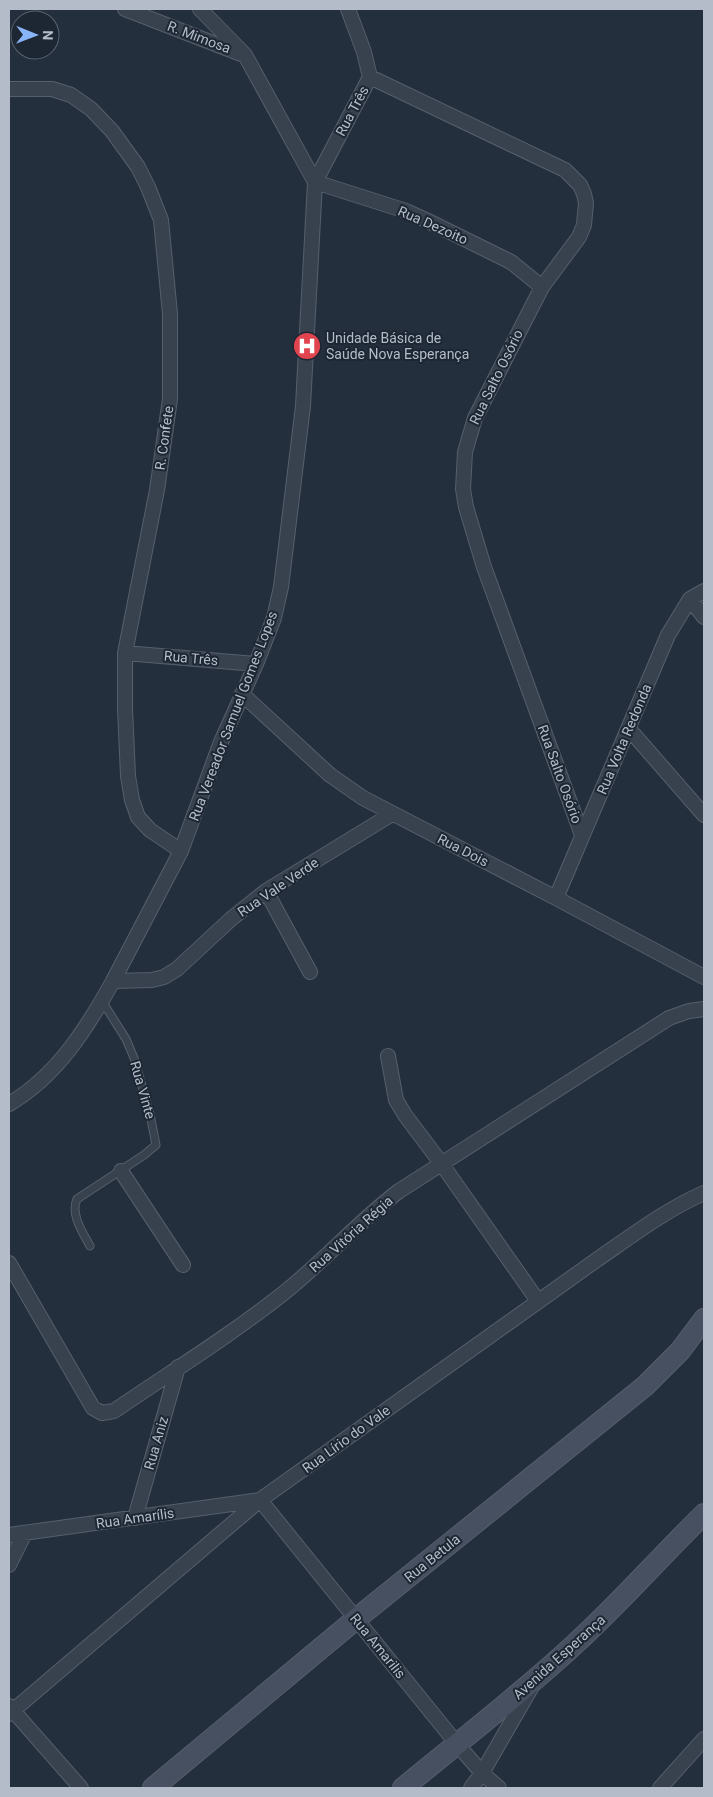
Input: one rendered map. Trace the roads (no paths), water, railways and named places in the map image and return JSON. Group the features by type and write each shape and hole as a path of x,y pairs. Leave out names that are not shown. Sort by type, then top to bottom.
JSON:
{"street":[{"name":"R. Mimosa","path":"125,9 245,55"},
{"path":"200,9 245,55 315,182"},
{"name":"Rua Três","path":"315,182 370,78 364,52 348,9"},
{"name":"Rua Salto Osório","path":"370,78 550,162 572,176 584,194 586,203 584,225 579,237 542,287 491,383 475,418 465,452 463,489 466,507 484,567 582,835"},
{"name":"R. Confete","path":"9,89 52,89 71,95 91,109 112,131 138,167 161,220 171,331 170,399 157,490 126,653 125,708 128,776 132,800 138,817 150,830 182,851"},
{"name":"Rua Dezoito","path":"315,182 406,211 428,220 510,262 542,287"},
{"name":"Rua Vereador Samuel Gomes Lopes","path":"9,1104 49,1074 64,1056 102,1000 113,980 182,851 218,750 274,618 281,586 303,406 315,182"},
{"name":"Rua Volta Redonda","path":"556,898 668,634 690,599 704,591"},
{"path":"690,599 704,617"},
{"name":"Rua Três","path":"126,653 256,664"},
{"name":"Rua Dois","path":"242,694 330,774 363,798 704,977"},
{"path":"629,729 704,815"},
{"name":"Rua Vale Verde","path":"113,980 152,980 164,976 177,968 238,913 266,892 392,814"},
{"path":"266,892 310,972"},
{"name":"Rua Vitória Régia","path":"9,1263 93,1408 102,1413 114,1411 284,1293 329,1255 375,1210 399,1191 669,1018 689,1010 704,1009"},
{"path":"388,1056 393,1088 400,1107 538,1301"},
{"path":"121,1171 183,1265"},
{"name":"Rua Lírio do Vale","path":"10,1710 260,1500 651,1222 704,1193"},
{"name":"Rua Betula","path":"153,1788 356,1619 645,1386 680,1351 704,1319"},
{"name":"Rua Aniz","path":"135,1518 178,1368"},
{"name":"Rua Amarílis","path":"9,1535 260,1500"},
{"name":"Rua Amarilis","path":"260,1500 456,1744 482,1773 499,1788"},
{"name":"Avenida Esperança","path":"402,1788 536,1679 612,1610 704,1514"},
{"path":"9,1565 25,1533"},
{"path":"471,1788 482,1773 536,1679"},
{"path":"10,1710 81,1788"},
{"path":"660,1788 704,1739"}],"lane":[{"name":"Rua Vinte","path":"90,1246 77,1219 75,1202 80,1196 154,1148 156,1141 142,1080 134,1058 126,1039 102,1000"}],"place":[{"name":"Unidade Básica de Saúde Nova Esperança","path":"307,346"}]}
